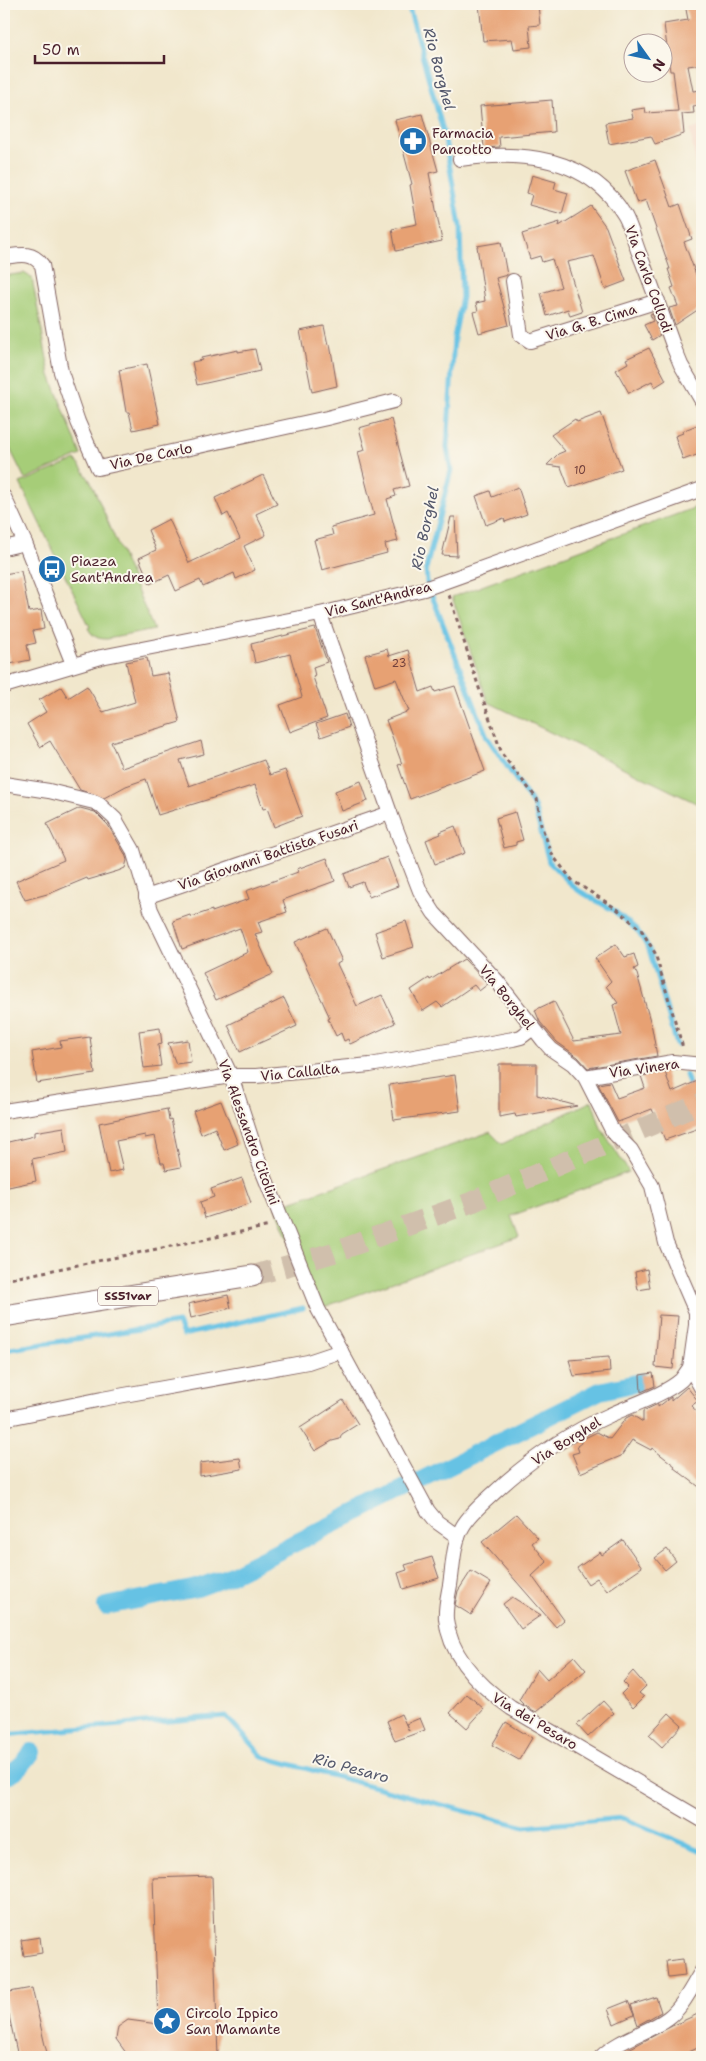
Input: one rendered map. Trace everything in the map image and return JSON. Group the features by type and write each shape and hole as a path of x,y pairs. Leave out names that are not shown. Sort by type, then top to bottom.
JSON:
{"main road":[{"name":"SS51var","path":"4,1316 252,1276"}],"street":[{"name":"Via Carlo Collodi","path":"460,159 500,154 545,160 566,166 594,180 615,201 625,217 681,365 702,401"},
{"name":"Via De Carlo","path":"4,257 26,254 38,260 42,265 61,372 78,422 98,468 327,418 394,401"},
{"name":"Via G. B. Cima","path":"513,281 521,335 530,341 658,301"},
{"name":"Via Sant'Andrea","path":"4,686 73,664 127,651 320,614 434,585 702,489"},
{"path":"4,497 25,543 73,664"},
{"path":"4,548 25,543"},
{"name":"Via Borghel","path":"320,614 414,878 426,901 496,981 532,1028 551,1049 573,1064 585,1077 613,1132 631,1150 652,1186 666,1243 696,1312 690,1368 681,1380 653,1396 585,1427 535,1458 487,1499 468,1520 458,1537"},
{"name":"Via Alessandro Citolini","path":"4,784 49,791 100,805 115,819 133,850 154,918 231,1076 251,1140 282,1223 318,1309 421,1500 437,1522 458,1537"},
{"name":"Via Giovanni Battista Fusari","path":"146,897 390,813"},
{"name":"Via Callalta","path":"4,1111 231,1076 256,1076 370,1065 513,1039 532,1028"},
{"name":"Via Vinera","path":"585,1077 672,1062 695,1064"},
{"path":"4,1419 102,1399 308,1362 341,1351"},
{"path":"690,1368 702,1389"},
{"name":"Via dei Pesaro","path":"458,1537 446,1606 446,1618 454,1646 469,1672 488,1692 511,1708 702,1820"},
{"path":"601,2057 634,2035 667,2019 676,2011 702,1971"}],"path":[{"path":"434,585 479,688 502,754 537,799 541,825 553,856 573,881 617,909 642,931 655,953 695,1064"},
{"path":"4,1280 282,1223"}],"shaded area":[{"path":"702,126 702,203 690,130"}],"green space":[{"path":"24,273 32,278 50,375 81,455 25,479 4,437 4,276"},
{"path":"76,460 91,482 154,630 107,639 98,638 91,633 88,628 90,627 20,483"},
{"path":"702,505 702,806 488,702 452,597"},
{"path":"592,1101 601,1128 629,1172 511,1216 519,1237 318,1309 276,1207 490,1132 502,1144"}],"building":[{"path":"479,4 538,4 540,25 529,26 531,47 514,49 512,39 483,41"},
{"path":"685,4 702,4 702,64 688,66 693,91 702,90 702,105 693,106 694,113 682,114 684,134 655,144 651,136 609,144 605,123 633,118 631,110 645,108 646,113 678,111 674,79 674,32 665,32 664,24 688,20"},
{"path":"552,100 554,132 499,137 500,147 484,148 480,106"},
{"path":"422,114 438,171 429,173 442,241 396,251 392,229 417,224 410,185 412,184 395,120"},
{"path":"655,160 672,207 680,204 692,239 684,242 702,291 702,307 675,325 669,308 678,306 671,288 674,287 668,269 670,269 646,200 637,203 625,171"},
{"path":"532,175 556,182 554,189 568,193 562,214 529,205 532,195 527,193"},
{"path":"591,206 606,227 626,281 605,289 594,256 567,262 582,312 570,316 568,309 547,316 541,293 561,287 552,259 542,262 540,256 530,259 522,234 560,222 559,226"},
{"path":"501,242 507,275 496,278 509,325 479,333 473,312 478,311 476,303 485,301 477,246"},
{"path":"652,313 660,335 652,340 644,325 653,321 650,314"},
{"path":"324,326 328,345 330,344 337,386 312,392 300,331"},
{"path":"649,348 666,380 655,387 652,381 629,393 616,370 628,363 626,359"},
{"path":"255,349 260,371 197,385 192,362 202,360 201,358 238,350 238,352"},
{"path":"147,364 160,424 133,430 129,412 126,412 119,370"},
{"path":"601,413 622,469 569,488 561,467 547,465 558,454 565,451 551,435 575,419 577,422"},
{"path":"391,419 409,486 394,490 396,496 387,499 398,541 385,544 387,553 322,570 314,540 333,535 331,527 374,515 358,452 365,450 359,428"},
{"path":"697,425 698,428 702,427 702,453 683,460 675,436"},
{"path":"263,475 277,504 256,514 266,535 244,546 255,570 236,579 234,573 203,587 200,580 176,591 169,575 150,584 139,558 156,550 148,530 169,519 189,563 240,539 228,513 223,516 215,498"},
{"path":"518,487 527,514 505,522 504,518 486,525 476,496 490,491 492,497"},
{"path":"451,517 455,517 457,556 442,555"},
{"path":"21,571 29,612 41,610 44,629 33,631 36,643 27,645 30,660 10,664 7,648 4,649 4,574"},
{"path":"315,628 327,662 313,667 315,676 313,677 327,718 290,732 280,705 302,697 290,654 255,663 251,644"},
{"path":"387,649 389,656 408,650 420,692 433,687 435,692 455,686 485,771 410,799 398,765 402,764 386,720 409,711 396,679 375,686 365,655"},
{"path":"147,658 151,676 168,673 180,722 111,742 122,768 201,741 204,754 180,760 189,786 264,760 270,775 285,770 302,816 274,827 267,808 263,809 255,785 158,815 146,779 126,786 104,798 80,790 50,741 40,747 27,724 46,712 39,700 61,687 68,698 87,686 103,712 135,702 126,662"},
{"path":"345,714 349,727 321,737 316,724"},
{"path":"361,781 368,801 342,811 335,791"},
{"path":"80,808 95,812 108,825 125,854 127,860 125,868 88,880 87,878 51,893 25,900 16,881 64,860 47,824"},
{"path":"515,812 523,840 516,842 516,845 504,848 496,818"},
{"path":"455,826 465,853 435,864 426,840"},
{"path":"387,857 398,886 369,897 363,882 349,887 344,874"},
{"path":"327,858 335,881 283,900 287,912 258,922 262,932 255,934 273,974 216,1000 203,973 248,952 240,928 182,949 173,921 190,915 191,917 212,910 212,912 249,899 246,891 298,872 297,869"},
{"path":"406,921 414,947 383,957 375,932"},
{"path":"327,928 342,961 337,964 357,1006 382,995 395,1023 350,1044 348,1039 344,1041 341,1033 336,1036 328,1019 330,1018 295,942"},
{"path":"616,944 625,957 634,954 638,967 634,969 652,1028 657,1056 588,1068 578,1057 557,1042 540,1022 535,1010 554,1001 574,1041 621,1035 613,1005 618,1003 606,986 611,981 595,958"},
{"path":"464,959 488,984 479,991 474,985 442,1007 437,1002 423,1011 411,990"},
{"path":"284,998 297,1026 240,1052 228,1025"},
{"path":"160,1028 162,1044 158,1045 161,1066 144,1068 139,1031"},
{"path":"90,1037 95,1074 37,1083 32,1052 61,1047 60,1041"},
{"path":"188,1040 191,1062 176,1064 168,1043"},
{"path":"499,1064 537,1064 537,1095 577,1106 516,1117 515,1114 499,1117"},
{"path":"665,1072 672,1092 702,1079 702,1127 665,1140 652,1109 618,1122 598,1084 610,1082 617,1098 645,1088 641,1076"},
{"path":"455,1075 460,1111 394,1120 389,1085"},
{"path":"221,1101 238,1144 224,1150 215,1128 201,1134 193,1111"},
{"path":"167,1109 169,1120 171,1119 181,1167 166,1170 164,1163 161,1163 155,1136 145,1138 145,1135 116,1141 123,1170 109,1173 99,1123"},
{"path":"64,1127 67,1152 32,1159 36,1181 4,1188 4,1143 34,1136 34,1132"},
{"path":"242,1178 251,1203 205,1218 200,1202 214,1197 211,1189"},
{"path":"647,1269 650,1288 638,1290 635,1272"},
{"path":"228,1295 231,1308 191,1318 188,1304"},
{"path":"659,1315 678,1316 673,1369 655,1367"},
{"path":"609,1357 610,1372 574,1376 569,1360"},
{"path":"653,1373 655,1386 641,1392 640,1375"},
{"path":"687,1387 698,1401 691,1406 702,1416 702,1489 674,1468 675,1466 652,1448 651,1450 632,1440 621,1456 580,1473 572,1454 579,1452 577,1446 581,1443 581,1440 597,1432 610,1439 626,1418 632,1415 643,1422 643,1411 658,1404 658,1407 671,1397 671,1401"},
{"path":"343,1400 358,1424 342,1434 340,1439 332,1441 315,1451 300,1428"},
{"path":"240,1458 242,1469 200,1476 200,1463"},
{"path":"516,1514 538,1538 532,1543 547,1562 532,1576 564,1620 556,1627 482,1542"},
{"path":"623,1540 642,1567 607,1591 597,1578 588,1584 577,1568 600,1552 602,1555"},
{"path":"667,1549 676,1561 665,1570 655,1558"},
{"path":"432,1557 439,1578 403,1589 398,1573 407,1570 405,1565"},
{"path":"471,1571 491,1583 471,1615 455,1605 458,1591"},
{"path":"512,1597 541,1615 521,1629 503,1604"},
{"path":"574,1656 586,1670 536,1712 519,1700 537,1669 547,1680"},
{"path":"633,1671 646,1686 639,1693 644,1697 633,1708 621,1694 628,1687 623,1682"},
{"path":"467,1694 484,1709 467,1728 450,1713"},
{"path":"603,1701 614,1713 588,1737 577,1725"},
{"path":"669,1713 682,1725 662,1747 649,1735"},
{"path":"401,1714 409,1731 406,1724 420,1718 425,1730 395,1741 387,1721"},
{"path":"506,1722 532,1738 519,1760 492,1745"},
{"path":"212,1876 218,2057 129,2057 116,2039 118,2027 128,2020 158,2024 153,1878"},
{"path":"40,1937 42,1953 24,1956 21,1940"},
{"path":"683,1959 685,1976 668,1978 666,1961"},
{"path":"32,1988 48,2057 18,2057 4,1993"},
{"path":"656,1997 661,2012 638,2025 631,2005"},
{"path":"628,2001 634,2015 614,2024 608,2009"},
{"path":"702,2012 702,2046 678,2057 614,2057 672,2026"}],"waterway":[{"name":"Rio Borghel","path":"408,4 444,134 460,226 462,297 454,338 447,447 451,470 426,569 427,583 487,737 534,806 549,862 576,889 613,910 637,930 649,949 677,1045"},
{"name":"Rio Borghel","path":"686,1075 691,1090"},
{"path":"4,1350 178,1323 183,1335 303,1308"},
{"path":"106,1606 197,1588 227,1577 600,1391 641,1382"},
{"name":"Rio Pesaro","path":"4,1735 226,1716 263,1757 525,1827 623,1818 702,1851"},
{"path":"4,1776 17,1770 32,1752"}],"tunnel":[{"path":"252,1276 332,1253 472,1202 702,1103"}],"place":[{"name":"Farmacia Pancotto","path":"413,141"},
{"name":"Piazza Sant'Andrea","path":"52,569"},
{"name":"Circolo Ippico San Mamante","path":"167,2021"}]}
